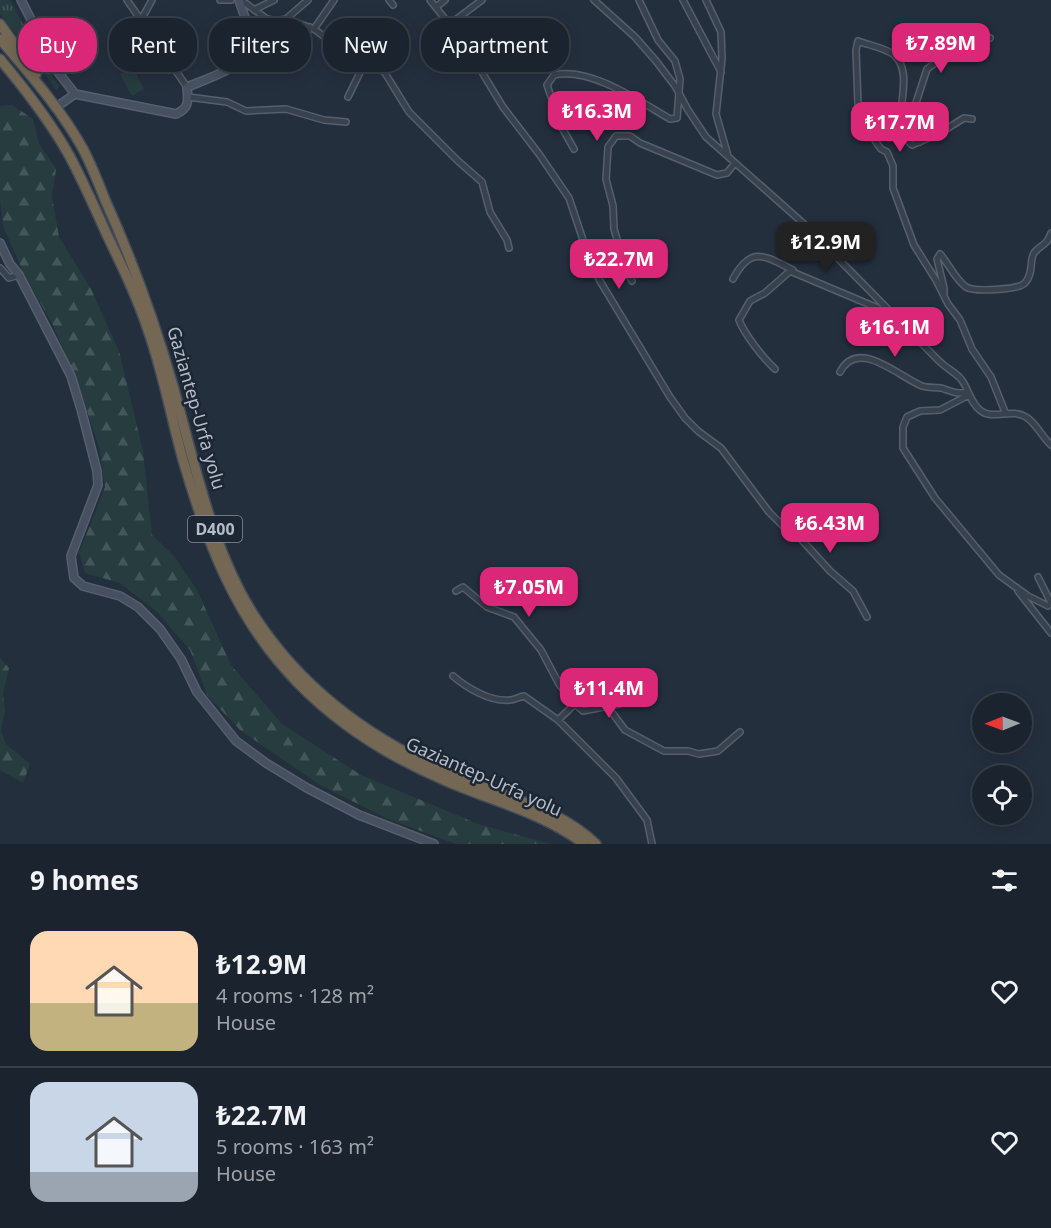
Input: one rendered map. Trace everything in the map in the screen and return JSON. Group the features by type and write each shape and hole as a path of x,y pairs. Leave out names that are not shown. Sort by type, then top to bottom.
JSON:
{"highway":[{"path":"0,24 41,81 55,108"},
{"name":"Gaziantep-Urfa yolu","path":"0,39 55,108 83,149 136,271 156,327 191,458 210,515 234,579 257,620 303,677 361,726 445,772 551,813 596,844"},
{"name":"Gaziantep-Urfa yolu","path":"0,59 45,117 69,155 127,275 148,330 183,460 202,518 226,583 250,624 298,683 357,732 383,749 442,780 547,820 584,844"}],"street":[{"path":"21,0 58,72 75,94 176,114 183,111 188,103 187,87 177,72"},
{"path":"127,0 140,18"},
{"path":"142,18 152,0"},
{"path":"220,0 231,0"},
{"path":"240,0 266,18"},
{"path":"240,0 245,18"},
{"path":"254,10 274,0"},
{"path":"287,18 308,0"},
{"path":"430,0 445,18"},
{"path":"436,7 445,0"},
{"path":"458,18 482,0"},
{"path":"594,0 656,61 679,92 706,137 804,225 939,361 955,374 977,408 988,415 1005,412 1027,417 1051,445"},
{"path":"574,149 561,126 547,85 555,75 565,73 615,88 674,120 679,114 680,79 675,61 658,40 639,0"},
{"path":"683,0 721,74"},
{"path":"706,0 721,32 721,74 717,90 716,114 728,157"},
{"path":"323,36 312,28 332,1"},
{"path":"920,142 909,124 927,69 942,58 946,51 941,37 945,33 978,33 990,38"},
{"path":"972,119 964,118 912,144 903,136 901,127 903,94 901,65 893,54 858,41 855,50 858,104 876,142 881,149 887,152 893,166 893,188 914,245 960,320 972,350 991,377 1005,412"},
{"path":"187,87 224,72"},
{"path":"348,97 360,72"},
{"path":"384,72 409,112 482,182 490,212 507,240 509,248"},
{"path":"482,72 503,107 539,153 569,198 587,252 600,281 670,398 698,431 721,448 769,512 791,534 800,538 830,571 853,591 867,617"},
{"path":"55,108 75,94"},
{"path":"188,97 204,99"},
{"path":"188,97 227,102 246,111 286,109 324,120 346,122"},
{"path":"632,281 614,229 606,179 608,147 616,136 630,136 640,143 717,175 727,173 735,163"},
{"path":"944,294 937,259 940,254 968,288 976,290 1018,288 1029,277 1035,252 1048,242 1051,233"},
{"path":"0,243 10,264 19,275 70,376 97,471 98,485 70,556 74,578 83,586 120,596 138,607 160,629 181,659 198,692 236,741 307,788 359,815 434,844"},
{"path":"733,279 744,262 758,255 896,316"},
{"path":"0,268 9,278 19,275"},
{"path":"776,369 765,360 738,320 750,302 765,293 787,272 793,270"},
{"path":"840,372 844,364 850,360 871,360 922,386 940,388 956,394 968,394"},
{"path":"968,394 940,410 920,411 908,417 903,427 903,448 946,512 999,575 1016,588 1044,605 1050,606 1038,577"},
{"path":"456,591 463,586 487,606 514,618 541,650 559,684 574,704 583,711 620,704 627,687"},
{"path":"1016,588 1051,633"},
{"path":"453,676 464,686 488,696 509,700 524,696 558,720 616,778 647,820 652,844"},
{"path":"558,720 574,704"},
{"path":"608,707 625,730 664,751 688,751 699,754 718,751 740,732"}],"green space":[{"path":"0,0 10,0 19,18 18,37 0,14"},
{"path":"44,72 50,72 59,87 56,90"},
{"path":"136,72 144,89 132,96 120,74"},
{"path":"12,105 33,119 39,144 56,169 52,197 59,237 91,289 119,351 143,451 152,535 175,557 197,590 231,665 282,724 361,775 478,824 550,844 456,844 388,819 320,785 240,730 207,695 190,650 157,612 120,583 85,573 79,553 105,487 100,451 79,386 52,323 24,274 3,226 0,200 0,106"},
{"path":"0,658 9,668 3,694 5,711 1,731 6,744 30,764 23,783 0,770"}]}
